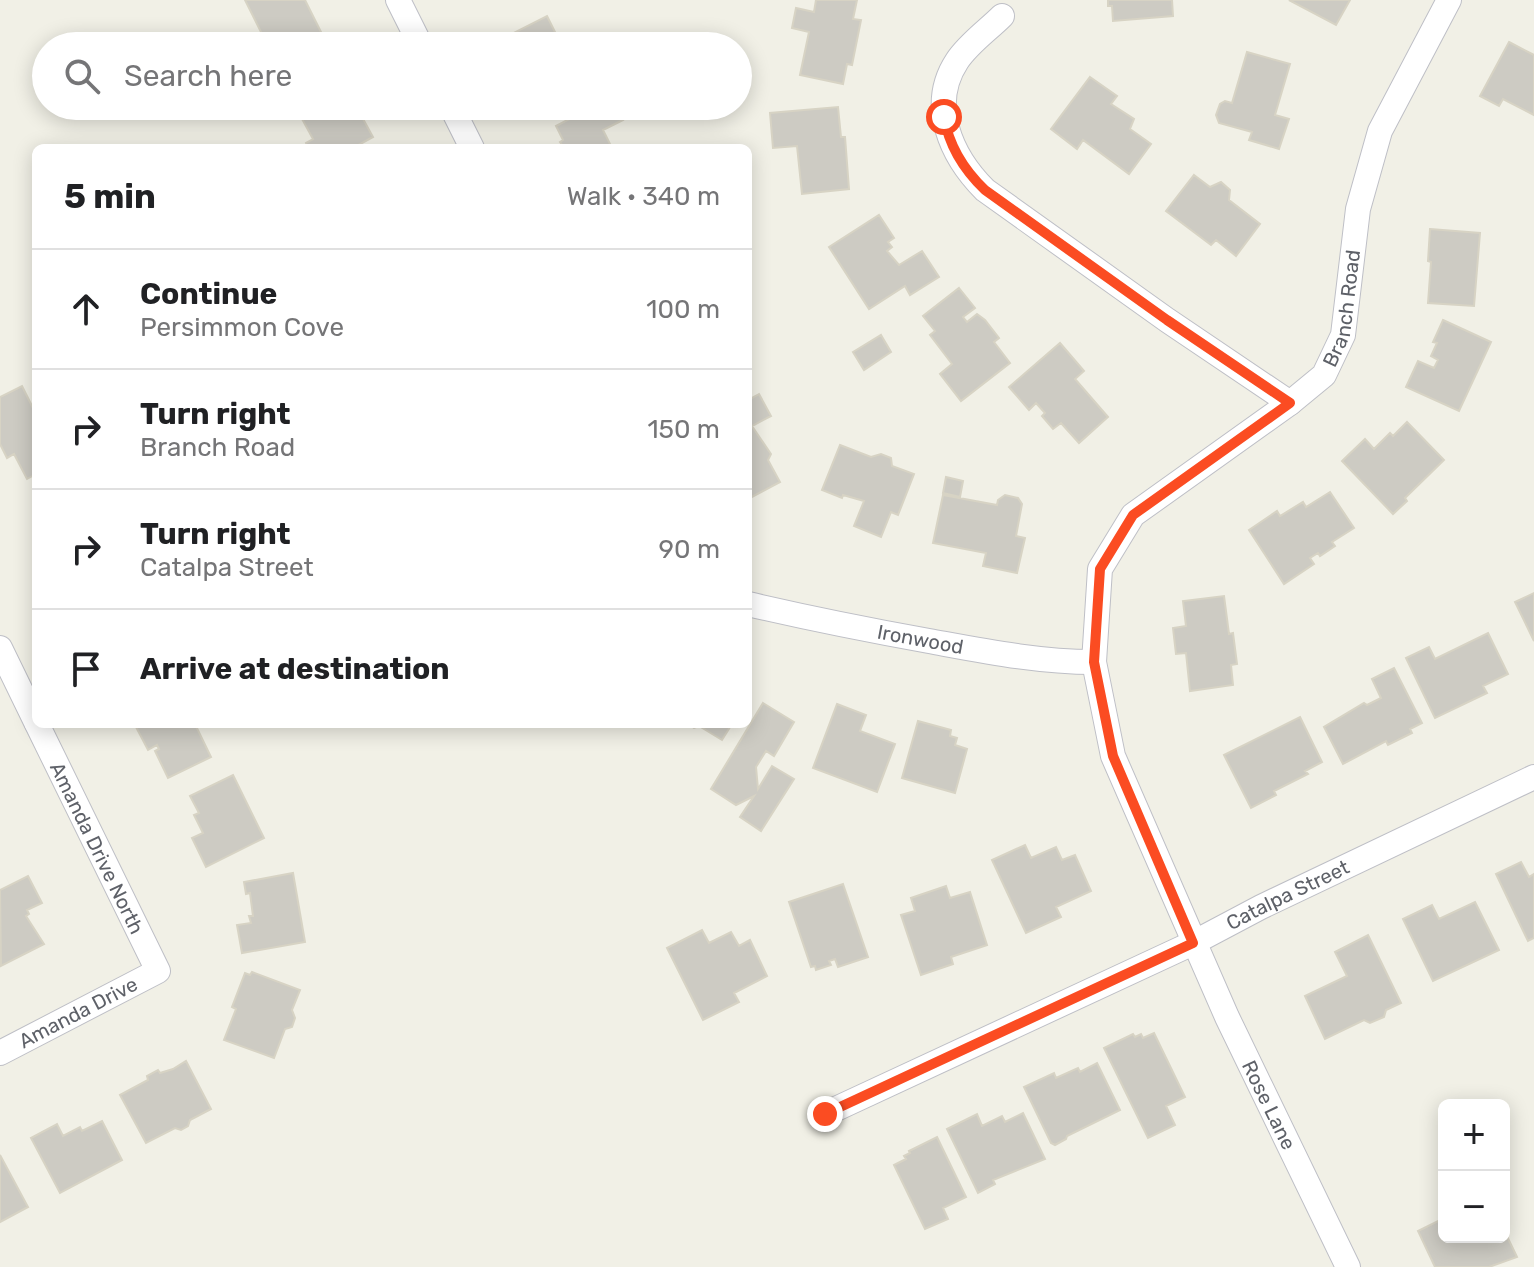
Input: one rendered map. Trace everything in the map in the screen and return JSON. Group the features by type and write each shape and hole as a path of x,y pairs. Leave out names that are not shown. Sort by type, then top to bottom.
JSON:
{"street":[{"path":"398,0 414,32"},
{"name":"Branch Road","path":"1193,943 1113,756 1094,662 1100,569 1133,515 1290,403 1324,375 1343,335 1358,209 1380,131 1449,0"},
{"path":"1002,16 958,59 944,87 947,134 967,172 985,190 1024,218 1290,403"},
{"path":"458,120 470,144"},
{"name":"Ironwood","path":"752,605 816,620 1002,654 1056,662 1094,662"},
{"name":"Amanda Drive North","path":"0,648 32,715"},
{"name":"Amanda Drive North","path":"38,728 158,971"},
{"name":"Catalpa Street","path":"825,1114 1193,943 1261,907 1534,777"},
{"name":"Rose Lane","path":"1193,943 1348,1267"},
{"name":"Amanda Drive","path":"0,1053 158,971"}],"building":[{"path":"245,0 305,0 321,32 261,32"},
{"path":"816,0 857,0 853,19 861,20 852,65 847,64 843,84 800,75 809,32 792,28 796,8 814,12"},
{"path":"1108,0 1172,0 1173,16 1113,21 1112,6 1108,6"},
{"path":"1289,0 1350,0 1336,25"},
{"path":"547,16 555,32 516,32"},
{"path":"1509,42 1534,55 1534,115 1503,99 1499,106 1480,96"},
{"path":"1247,52 1290,64 1275,115 1289,119 1279,149 1249,140 1252,132 1219,123 1216,115 1220,104 1225,101 1232,103"},
{"path":"1090,77 1117,96 1111,104 1134,119 1130,129 1151,144 1129,174 1083,140 1077,149 1051,129"},
{"path":"838,107 841,137 845,137 849,189 802,194 797,146 773,148 770,113"},
{"path":"303,120 364,120 373,137 360,144 306,144 313,139"},
{"path":"567,120 623,120 603,130 610,144 561,144 563,140 556,126"},
{"path":"1194,175 1210,187 1221,182 1230,190 1229,200 1260,224 1236,256 1216,240 1211,245 1166,211"},
{"path":"879,215 894,238 888,242 892,247 887,251 899,265 922,251 939,277 910,295 905,286 869,309 829,247"},
{"path":"1430,229 1480,233 1474,306 1428,303"},
{"path":"959,288 975,308 963,317 967,322 977,314 985,320 999,338 994,342 1010,363 961,401 940,374 952,364 930,335 935,331 923,316"},
{"path":"1443,320 1491,342 1459,411 1406,387 1418,361 1434,368 1438,360 1431,356 1437,343 1433,342"},
{"path":"881,335 891,352 864,370 853,352"},
{"path":"1060,343 1084,371 1075,379 1108,417 1079,443 1061,423 1053,429 1036,403 1029,410 1009,387"},
{"path":"22,386 32,406 32,476 27,479 14,454 7,458 0,444 0,397"},
{"path":"759,394 771,416 752,426 752,398"},
{"path":"1407,422 1444,460 1393,514 1342,461 1365,439 1374,449"},
{"path":"752,426 771,454 768,460 780,482 752,497"},
{"path":"840,445 871,457 881,454 891,458 892,466 914,474 898,515 891,512 881,537 854,526 864,501 843,495 842,498 822,490"},
{"path":"946,477 963,481 960,497 943,493"},
{"path":"1330,492 1354,528 1332,542 1335,546 1320,556 1318,553 1310,558 1314,564 1284,584 1249,530 1277,511 1280,516 1303,502 1306,507"},
{"path":"943,495 997,505 1005,495 1018,498 1022,504 1016,536 1025,538 1017,573 983,566 986,553 933,543"},
{"path":"1534,593 1534,641 1515,602"},
{"path":"1224,596 1237,664 1231,665 1233,685 1190,691 1186,653 1176,654 1173,628 1186,626 1183,601"},
{"path":"1488,633 1508,674 1483,686 1487,693 1435,718 1406,658 1429,647 1435,659"},
{"path":"1394,668 1422,723 1410,729 1412,733 1388,745 1386,741 1343,764 1324,727 1364,703 1367,705 1381,698 1372,679"},
{"path":"763,703 794,722 774,756 766,751 756,767 758,789 772,766 794,779 761,831 740,817 754,796 736,805 711,789 748,728 752,728 752,721"},
{"path":"837,704 866,715 860,731 895,744 877,792 813,768"},
{"path":"1300,717 1322,762 1305,771 1308,774 1274,791 1276,795 1251,808 1224,755"},
{"path":"918,721 951,730 950,736 957,738 955,745 967,749 955,793 902,778"},
{"path":"137,728 197,728 211,757 168,778 155,751 159,749 157,745 148,750"},
{"path":"702,728 730,728 722,740"},
{"path":"233,775 264,838 206,867 192,838 203,833 194,815 199,813 190,796"},
{"path":"1025,845 1031,858 1056,847 1062,860 1075,855 1091,891 1056,907 1061,917 1026,933 992,860"},
{"path":"1521,862 1529,877 1534,874 1534,938 1528,941 1496,874"},
{"path":"293,873 305,942 242,953 237,925 251,923 249,916 253,916 250,893 246,894 244,882"},
{"path":"28,876 42,903 27,910 29,914 26,916 44,944 1,966 0,890"},
{"path":"843,884 868,957 838,967 835,959 829,961 831,965 816,970 815,966 811,967 789,902"},
{"path":"946,886 950,898 970,892 987,945 951,957 953,964 921,975 901,915 915,911 911,898"},
{"path":"1475,902 1499,950 1433,981 1403,919 1432,905 1439,919"},
{"path":"702,930 709,943 731,932 739,946 750,940 767,976 734,993 739,1002 703,1020 667,948"},
{"path":"1368,935 1401,1003 1386,1010 1384,1017 1370,1023 1364,1020 1325,1039 1305,996 1347,976 1335,952"},
{"path":"252,972 300,990 292,1010 295,1018 292,1027 285,1029 274,1058 224,1040 245,973 250,975"},
{"path":"1154,1033 1185,1097 1166,1106 1175,1125 1148,1138 1104,1048 1133,1034 1135,1037 1141,1034 1143,1038"},
{"path":"186,1061 211,1109 190,1120 188,1126 181,1130 175,1128 146,1143 120,1095 148,1080 147,1076 158,1070 160,1073 173,1069"},
{"path":"1097,1063 1120,1110 1055,1145 1051,1143 1024,1087 1054,1073 1056,1078 1078,1068 1080,1072"},
{"path":"1023,1113 1045,1159 993,1180 995,1184 978,1193 947,1129 977,1114 982,1126 1002,1116 1005,1122"},
{"path":"102,1121 122,1160 60,1193 31,1138 57,1124 63,1136"},
{"path":"937,1137 966,1197 943,1208 948,1219 925,1229 894,1165 906,1159 904,1156 909,1151"},
{"path":"0,1155 28,1207 0,1222"},
{"path":"1438,1221 1438,1243 1510,1242 1517,1257 1489,1267 1435,1267 1418,1231"}],"route":[{"path":"825,1114 1193,943 1113,756 1094,662 1100,569 1133,515 1290,403 985,190 967,172 947,134 944,117"}]}
